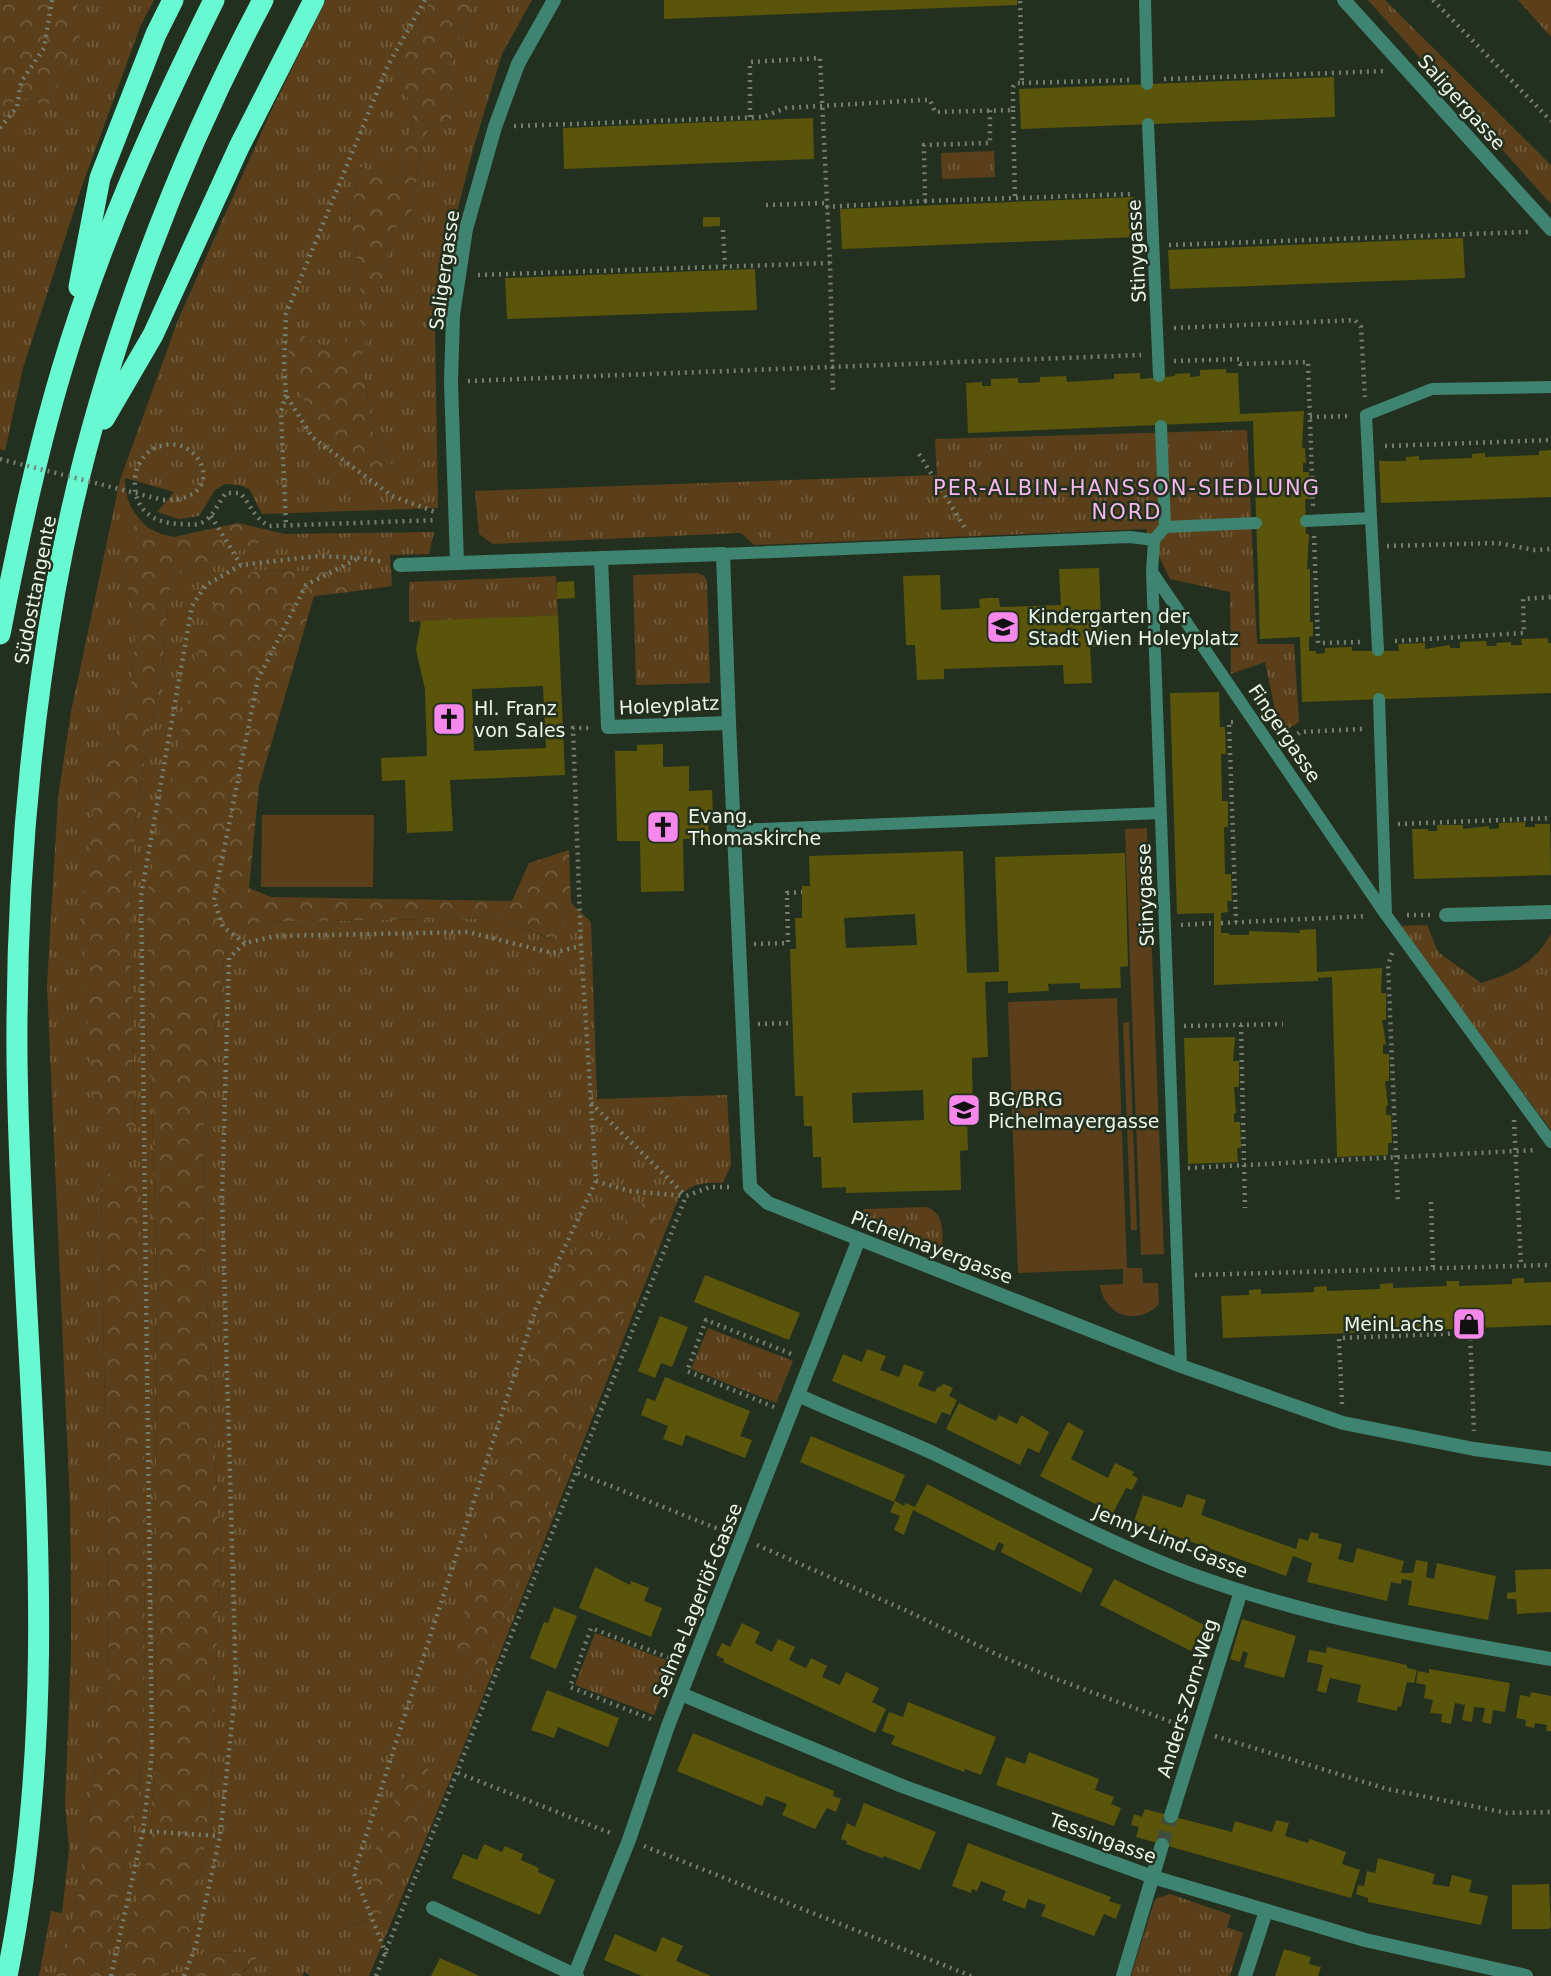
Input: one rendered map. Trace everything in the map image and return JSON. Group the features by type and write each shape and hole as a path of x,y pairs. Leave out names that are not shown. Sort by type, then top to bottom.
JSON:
{"highway":[{"path":"62,368 100,178 156,34 173,0"},
{"name":"Südosttangente","path":"0,634 37,461 62,368 129,185 169,90 214,0"},
{"name":"Südosttangente","path":"7,1976 28,1854 35,1780 39,1685 38,1507 17,1057 23,863 30,768 41,676 56,586 87,448 113,360 173,196 206,115 262,0"},
{"path":"87,448 153,335 239,146 314,0"}],"street":[{"name":"Saligergasse","path":"457,563 451,382 453,315 466,229 495,127 518,64 554,0"},
{"name":"Saligergasse","path":"1344,0 1544,230"},
{"path":"400,565 723,554"},
{"name":"Holeyplatz","path":"601,558 608,727 729,723 723,554"},
{"path":"729,723 750,1187"},
{"path":"1446,915 1551,912"},
{"name":"Pichelmayergasse","path":"750,1187 768,1203 1181,1366 1343,1423 1474,1450 1551,1459"},
{"name":"Selma-Lagerlöf-Gasse","path":"575,1976 629,1840 668,1726 859,1239"},
{"name":"Jenny-Lind-Gasse","path":"798,1395 933,1453 1123,1546 1186,1572 1326,1615 1551,1659"},
{"name":"Anders-Zorn-Weg","path":"1171,1816 1241,1591"},
{"name":"Tessingasse","path":"681,1694 902,1786 1153,1877 1365,1940 1526,1976"},
{"path":"1123,1976 1162,1845"},
{"path":"433,1908 575,1976"},
{"path":"1245,1976 1266,1911"}],"lane":[{"path":"1145,0 1147,84"},
{"name":"Stinygasse","path":"1148,124 1160,376"},
{"path":"1378,650 1366,415 1432,389 1551,387"},
{"path":"723,554 1130,537 1154,540 1165,527 1161,426"},
{"path":"1306,521 1371,518"},
{"path":"1165,527 1256,523"},
{"name":"Stinygasse","path":"1154,540 1152,572 1181,1366"},
{"name":"Fingergasse","path":"1152,572 1398,932 1551,1142"},
{"path":"1380,699 1387,915"},
{"path":"735,830 1161,813"}],"path":[{"path":"0,128 17,107 21,82 44,48 52,0"},
{"path":"286,526 281,412 286,395 286,314 388,65 425,0"},
{"path":"1020,0 1022,83"},
{"path":"1433,0 1551,121"},
{"path":"750,117 750,62 820,58 833,391"},
{"path":"1165,79 1374,72"},
{"path":"1015,198 1013,87 1016,83 1131,80"},
{"path":"495,127 763,117 786,108 930,100 935,112 1013,110"},
{"path":"925,201 924,145 990,144 990,110"},
{"path":"766,205 826,206 1152,193"},
{"path":"723,230 725,266"},
{"path":"1154,245 1544,230"},
{"path":"481,275 830,263"},
{"path":"1183,328 1355,320 1361,327 1366,415 1310,417"},
{"path":"451,382 1159,354"},
{"path":"286,395 312,437 392,496 455,519"},
{"path":"1367,447 1551,440"},
{"path":"0,459 101,484 126,491 138,494 163,500 181,501 195,495 203,480 202,464 192,452 180,445 163,444 148,452 137,466 134,480 136,491 139,501 153,519 167,524 200,524 211,516 226,493 240,493 249,503 255,518 269,526 455,519"},
{"path":"919,454 974,544"},
{"path":"211,516 241,565"},
{"path":"1372,547 1499,543 1534,550 1551,549"},
{"path":"111,1976 143,1831 152,1754 141,896 192,606 206,585 241,565 319,556 360,558 400,565"},
{"path":"245,943 223,927 214,900 258,680 306,585 360,558"},
{"path":"1236,922 1229,722 1254,722"},
{"path":"386,1954 354,1874 536,1308 596,1181 581,946 573,728 608,727"},
{"path":"1275,753 1300,732 1381,727"},
{"path":"1384,824 1551,818"},
{"path":"740,945 788,943 787,893 802,892"},
{"path":"1221,923 1446,915"},
{"path":"1166,926 1214,923"},
{"path":"184,1976 196,1945 220,1836 236,1685 222,1197 229,958 245,943 276,936 468,932 552,953 581,946"},
{"path":"1398,932 1388,965 1398,1204"},
{"path":"765,1024 792,1023"},
{"path":"1170,1027 1283,1024"},
{"path":"1241,1025 1245,1208"},
{"path":"1512,1088 1521,1266"},
{"path":"591,1102 686,1196"},
{"path":"1174,1168 1539,1150"},
{"path":"596,1181 629,1191 686,1196 710,1187 750,1187"},
{"path":"376,1976 686,1196"},
{"path":"1431,1202 1433,1268"},
{"path":"1178,1276 1551,1265"},
{"path":"791,1413 687,1371 706,1320 811,1362"},
{"path":"1343,1423 1339,1338 1470,1333 1474,1450"},
{"path":"578,1473 743,1538 905,1609 998,1655 1197,1731 1387,1789 1507,1813 1551,1812"},
{"path":"668,1726 570,1687 591,1628 692,1667"},
{"path":"458,1773 971,1976"},
{"path":"143,1831 220,1836"}],"green space":[{"path":"0,0 154,0 140,27 81,189 23,368 5,451 0,449"},
{"path":"0,0 77,0 80,42 47,106 18,96 0,116"},
{"path":"326,0 431,0 396,62 413,114 399,183 361,167 351,210 360,293 377,301 392,230 411,217 420,151 430,125 450,123 457,97 446,74 474,0 532,0 502,54 474,146 443,266 435,329 438,508 262,514 249,489 225,484 215,490 199,516 179,519 157,512 174,492 125,478 130,506 148,528 138,523 124,577 137,621 130,695 95,793 135,1128 130,907 136,811 162,665 171,574 285,534 434,532 429,554 390,555 392,586 349,592 335,572 256,570 146,898 157,1278 155,1758 148,1857 117,1976 101,1976 138,1802 144,1729 145,1503 101,1172 109,1673 76,1905 56,1976 39,1976 51,1911 62,1913 69,1849 65,1804 71,1654 70,1505 47,985 58,798 71,712 120,480 178,320 271,111","holes":["290,329 333,353 361,356 373,432 395,470"]},
{"path":"431,0 474,0 446,74 457,97 450,123 430,125 420,151 411,217 392,230 377,302 360,293 351,210 361,167 399,182 413,114 396,62"},
{"path":"1368,0 1385,0 1551,165 1551,204"},
{"path":"1518,0 1551,0 1551,37"},
{"path":"994,151 995,177 942,179 941,153"},
{"path":"362,318 373,324 361,356 373,432 395,470 385,480 309,414 289,360 290,328 333,353"},
{"path":"1247,430 1257,644 1294,644 1299,722 1280,734 1265,662 1231,674 1230,592 1170,579 1146,529 754,545 741,533 493,544 479,534 475,491 937,475 935,439"},
{"path":"138,523 174,537 238,523 285,534 171,574 162,665 136,811 130,907 135,1128 95,1121 80,923 95,793 130,694 137,621 124,577 127,533"},
{"path":"256,570 335,572 349,592 314,596 259,786 249,888 271,897 512,901 529,863 569,850 571,903 556,941 499,918 253,922 225,949 203,1134 205,1258 220,1550 211,1812 188,1942 168,1976 117,1976 148,1857 155,1758 157,1278 146,898 203,630 219,596"},
{"path":"698,573 707,581 710,683 636,685 633,575"},
{"path":"556,576 558,615 409,622 409,582"},
{"path":"262,815 374,815 373,887 261,887"},
{"path":"1147,828 1164,1254 1141,1255 1125,829"},
{"path":"571,903 591,922 597,1099 727,1095 731,1165 723,1183 699,1184 679,1197 454,1771 369,1976 310,1976 304,1971 303,1976 245,1976 243,1972 261,1953 204,1952 191,1976 168,1976 188,1942 211,1812 220,1550 205,1258 203,1134 225,949 253,922 499,918 555,941","holes":["637,1204 660,1204 601,1376 567,1386 581,1417 475,1692 583,1237 615,1238","432,1775 388,1911 349,1926 376,1888"]},
{"path":"1427,925 1438,952 1481,983 1503,976 1530,960 1551,934 1551,1130 1399,926"},
{"path":"1551,990 1551,1064 1544,1064 1542,991"},
{"path":"1117,998 1127,1268 1142,1268 1143,1283 1158,1283 1159,1304 1151,1311 1132,1316 1115,1311 1103,1296 1100,1285 1123,1284 1123,1269 1018,1273 1008,1002"},
{"path":"1129,1022 1137,1230 1131,1230 1123,1023"},
{"path":"101,1172 137,1181 145,1503 144,1729 138,1802 101,1976 56,1976 76,1905 109,1673"},
{"path":"637,1204 661,1204 601,1377 567,1386 581,1417 476,1693 455,1646 543,1313 583,1236 615,1238"},
{"path":"925,1207 939,1218 943,1248 856,1213 865,1209"},
{"path":"708,1328 793,1361 776,1403 691,1369"},
{"path":"595,1633 674,1663 654,1715 575,1685"},
{"path":"412,1756 433,1774 388,1911 348,1926 376,1888 369,1866"},
{"path":"1170,1894 1231,1915 1227,1927 1243,1933 1230,1976 1131,1976 1154,1902 1157,1898"},
{"path":"204,1952 262,1953 243,1971 245,1976 191,1976"}],"building":[{"path":"664,0 1017,0 1017,5 664,19"},
{"path":"1334,77 1335,117 1021,129 1019,89"},
{"path":"813,118 814,159 564,169 563,128"},
{"path":"1135,197 1137,237 842,249 840,209"},
{"path":"703,217 720,217 720,226 703,227"},
{"path":"1463,238 1465,278 1170,289 1168,250"},
{"path":"755,269 757,310 507,319 505,278"},
{"path":"1226,369 1226,373 1238,373 1240,414 1304,411 1302,448 1305,448 1306,463 1303,463 1303,472 1309,472 1310,499 1305,499 1306,534 1309,534 1307,569 1310,569 1310,622 1313,622 1309,651 1316,651 1316,654 1325,653 1325,648 1352,647 1352,651 1399,651 1398,644 1425,643 1425,649 1450,645 1450,648 1460,648 1460,642 1486,641 1487,646 1511,642 1511,645 1522,645 1521,639 1548,638 1548,643 1551,643 1551,693 1302,702 1300,637 1260,639 1253,421 968,433 966,383 982,382 982,386 991,386 991,379 1018,378 1018,383 1030,383 1040,382 1040,377 1066,376 1067,382 1114,379 1114,374 1140,373 1140,379 1190,373 1190,377 1200,376 1200,370"},
{"path":"1551,450 1551,497 1381,503 1379,461 1406,461 1406,457 1419,456 1419,460 1472,458 1472,454 1485,453 1485,457 1539,455 1539,451"},
{"name":"Kindergarten der Stadt Wien Holeyplatz","path":"1099,568 1102,647 1090,647 1092,683 1064,684 1063,665 944,669 944,679 917,680 915,645 906,645 903,576 940,575 941,610 980,608 979,599 989,598 999,598 1000,607 1061,605 1059,569"},
{"path":"574,581 575,598 557,599 557,582"},
{"name":"Hl. Franz von Sales","path":"558,615 565,775 450,780 453,831 407,833 405,780 382,781 381,758 427,756 425,689 416,650 421,621","holes":["543,686 546,748 474,751 472,689"]},
{"path":"1219,692 1220,727 1225,727 1226,754 1221,754 1222,801 1228,801 1228,827 1224,827 1225,874 1231,874 1232,901 1227,901 1228,912 1221,913 1221,933 1300,933 1299,930 1316,929 1317,972 1382,968 1381,993 1386,993 1386,1020 1382,1020 1386,1044 1383,1045 1383,1054 1389,1054 1389,1081 1385,1081 1388,1106 1386,1115 1391,1115 1392,1143 1388,1143 1388,1155 1337,1157 1332,977 1318,978 1318,981 1214,985 1214,913 1177,914 1170,693"},
{"name":"Evang. Thomaskirche","path":"663,744 663,767 689,766 689,791 712,790 713,816 708,816 709,838 683,839 684,891 641,892 640,841 617,841 615,751 637,751 637,745"},
{"path":"1525,822 1525,827 1550,824 1551,875 1414,879 1412,829 1437,831 1437,825 1463,825 1463,829 1489,826 1489,829 1494,829 1499,828 1499,823"},
{"path":"963,851 967,973 999,972 995,857 1125,853 1128,966 1120,967 1121,988 1080,989 1080,983 1048,984 1049,991 1008,993 1008,981 985,982 988,1057 972,1058 973,1120 967,1120 968,1150 960,1151 961,1190 846,1193 846,1187 822,1188 821,1157 813,1157 812,1126 804,1126 803,1096 795,1096 790,949 796,949 795,918 802,918 802,886 810,886 809,856","holes":["915,914 917,945 846,948 844,918","923,1090 924,1120 853,1123 852,1093"]},
{"path":"1235,1037 1233,1061 1239,1061 1239,1087 1234,1087 1234,1122 1240,1122 1241,1148 1237,1148 1238,1162 1188,1164 1184,1038"},
{"path":"705,1275 800,1313 789,1340 694,1302"},
{"path":"1524,1278 1524,1283 1551,1282 1551,1325 1223,1338 1221,1296 1249,1295 1249,1290 1261,1289 1261,1294 1314,1292 1314,1287 1327,1286 1327,1291 1380,1289 1380,1284 1393,1283 1393,1288 1447,1286 1446,1281 1459,1281 1459,1286 1512,1284 1512,1279"},
{"path":"660,1316 688,1327 672,1367 661,1363 655,1378 638,1371"},
{"path":"867,1349 886,1356 880,1370 899,1377 904,1364 924,1372 918,1386 935,1392 944,1384 953,1388 949,1396 957,1400 950,1415 942,1412 936,1424 832,1381 843,1354 862,1362"},
{"path":"665,1377 750,1411 740,1436 752,1440 745,1458 686,1435 682,1446 663,1439 668,1426 641,1415 647,1398 655,1401"},
{"path":"959,1403 996,1421 999,1415 1017,1424 1021,1415 1049,1432 1039,1453 1028,1448 1020,1465 946,1429"},
{"path":"1068,1422 1084,1431 1071,1459 1108,1478 1115,1463 1134,1472 1132,1475 1138,1478 1132,1490 1126,1488 1113,1513 1040,1476"},
{"path":"811,1436 905,1475 894,1502 800,1462"},
{"path":"927,1484 1093,1569 1081,1593 1001,1552 1004,1545 999,1542 994,1551 913,1510 904,1535 894,1530 900,1516 890,1512 895,1501 904,1506 906,1503 915,1507"},
{"path":"1187,1494 1206,1500 1201,1515 1296,1549 1299,1538 1308,1541 1311,1532 1319,1534 1318,1538 1342,1544 1338,1559 1353,1563 1357,1548 1404,1561 1401,1573 1413,1573 1416,1560 1428,1562 1426,1577 1434,1579 1437,1563 1496,1576 1488,1620 1408,1605 1412,1581 1402,1579 1401,1584 1391,1582 1387,1601 1307,1582 1312,1563 1293,1556 1286,1576 1134,1521 1143,1495 1182,1508"},
{"path":"595,1567 630,1585 631,1581 649,1588 644,1601 662,1608 651,1637 579,1608"},
{"path":"1551,1569 1551,1612 1517,1614 1516,1599 1507,1599 1507,1593 1516,1592 1515,1570"},
{"path":"1114,1579 1204,1625 1191,1651 1100,1605"},
{"path":"554,1607 577,1616 556,1669 530,1658 544,1622 548,1623"},
{"path":"1242,1619 1296,1636 1284,1678 1244,1667 1248,1653 1243,1651 1240,1662 1230,1659"},
{"path":"742,1623 760,1632 755,1643 772,1652 778,1639 795,1647 789,1660 806,1668 811,1658 827,1666 822,1677 840,1685 846,1672 879,1688 872,1702 886,1709 875,1733 723,1662 724,1659 716,1655 722,1643 730,1647"},
{"path":"1327,1647 1407,1665 1407,1668 1417,1670 1414,1683 1407,1682 1401,1707 1398,1706 1397,1711 1357,1702 1361,1685 1330,1678 1326,1693 1317,1691 1323,1665 1307,1662 1309,1650 1326,1653"},
{"path":"1429,1669 1510,1683 1505,1712 1493,1710 1491,1724 1482,1722 1485,1708 1474,1707 1472,1722 1462,1720 1465,1705 1455,1703 1451,1724 1441,1722 1442,1714 1430,1713 1433,1700 1424,1698 1426,1685 1416,1683 1418,1671 1429,1673"},
{"path":"547,1690 619,1718 608,1747 558,1727 554,1738 531,1730"},
{"path":"1531,1692 1551,1696 1551,1731 1546,1731 1547,1725 1535,1723 1534,1728 1525,1726 1526,1720 1516,1718 1520,1695 1530,1697"},
{"path":"908,1702 996,1737 981,1775 965,1769 964,1772 891,1744 895,1736 882,1731 889,1712 903,1717"},
{"path":"693,1733 834,1791 833,1796 841,1799 836,1812 827,1808 815,1829 782,1815 787,1804 766,1796 762,1806 677,1771"},
{"path":"1029,1752 1099,1779 1095,1790 1114,1797 1111,1804 1121,1808 1114,1826 996,1785 1006,1757 1025,1764"},
{"path":"864,1803 936,1832 920,1870 866,1852 846,1844 847,1841 841,1839 847,1823 855,1827"},
{"path":"1145,1809 1232,1832 1235,1821 1272,1832 1276,1820 1289,1823 1285,1836 1308,1843 1310,1839 1346,1852 1342,1864 1360,1870 1351,1898 1136,1837 1139,1827 1131,1825 1134,1814 1142,1817"},
{"path":"968,1843 1111,1897 1109,1901 1121,1905 1116,1919 1104,1914 1094,1936 1041,1916 1046,1905 1028,1899 1025,1909 1002,1900 1006,1891 981,1881 977,1891 972,1889 971,1893 952,1886"},
{"path":"484,1844 502,1852 505,1846 523,1854 521,1860 539,1868 538,1872 555,1880 540,1915 452,1878 463,1854 477,1860"},
{"path":"1378,1858 1435,1874 1432,1884 1449,1887 1452,1875 1472,1880 1469,1892 1488,1896 1481,1925 1368,1902 1368,1898 1356,1894 1358,1885 1364,1886 1367,1871 1375,1873"},
{"path":"1549,1884 1551,1927 1512,1929 1512,1885"},
{"path":"615,1934 656,1952 662,1937 683,1946 676,1961 711,1976 642,1976 604,1960"},
{"path":"1284,1949 1311,1957 1309,1964 1321,1967 1318,1976 1275,1976"},
{"path":"440,1958 469,1971 479,1976 431,1976"}],"tunnel":[{"path":"1162,1845 1171,1816"}],"place":[{"name":"Kindergarten der Stadt Wien Holeyplatz","path":"1003,627"},
{"name":"Hl. Franz von Sales","path":"449,719"},
{"name":"Evang. Thomaskirche","path":"663,827"},
{"name":"BG/BRG Pichelmayergasse","path":"964,1110"},
{"name":"MeinLachs","path":"1469,1324"}],"district":[{"name":"PER-ALBIN-HANSSON-SIEDLUNG NORD","path":"1127,500"}]}
